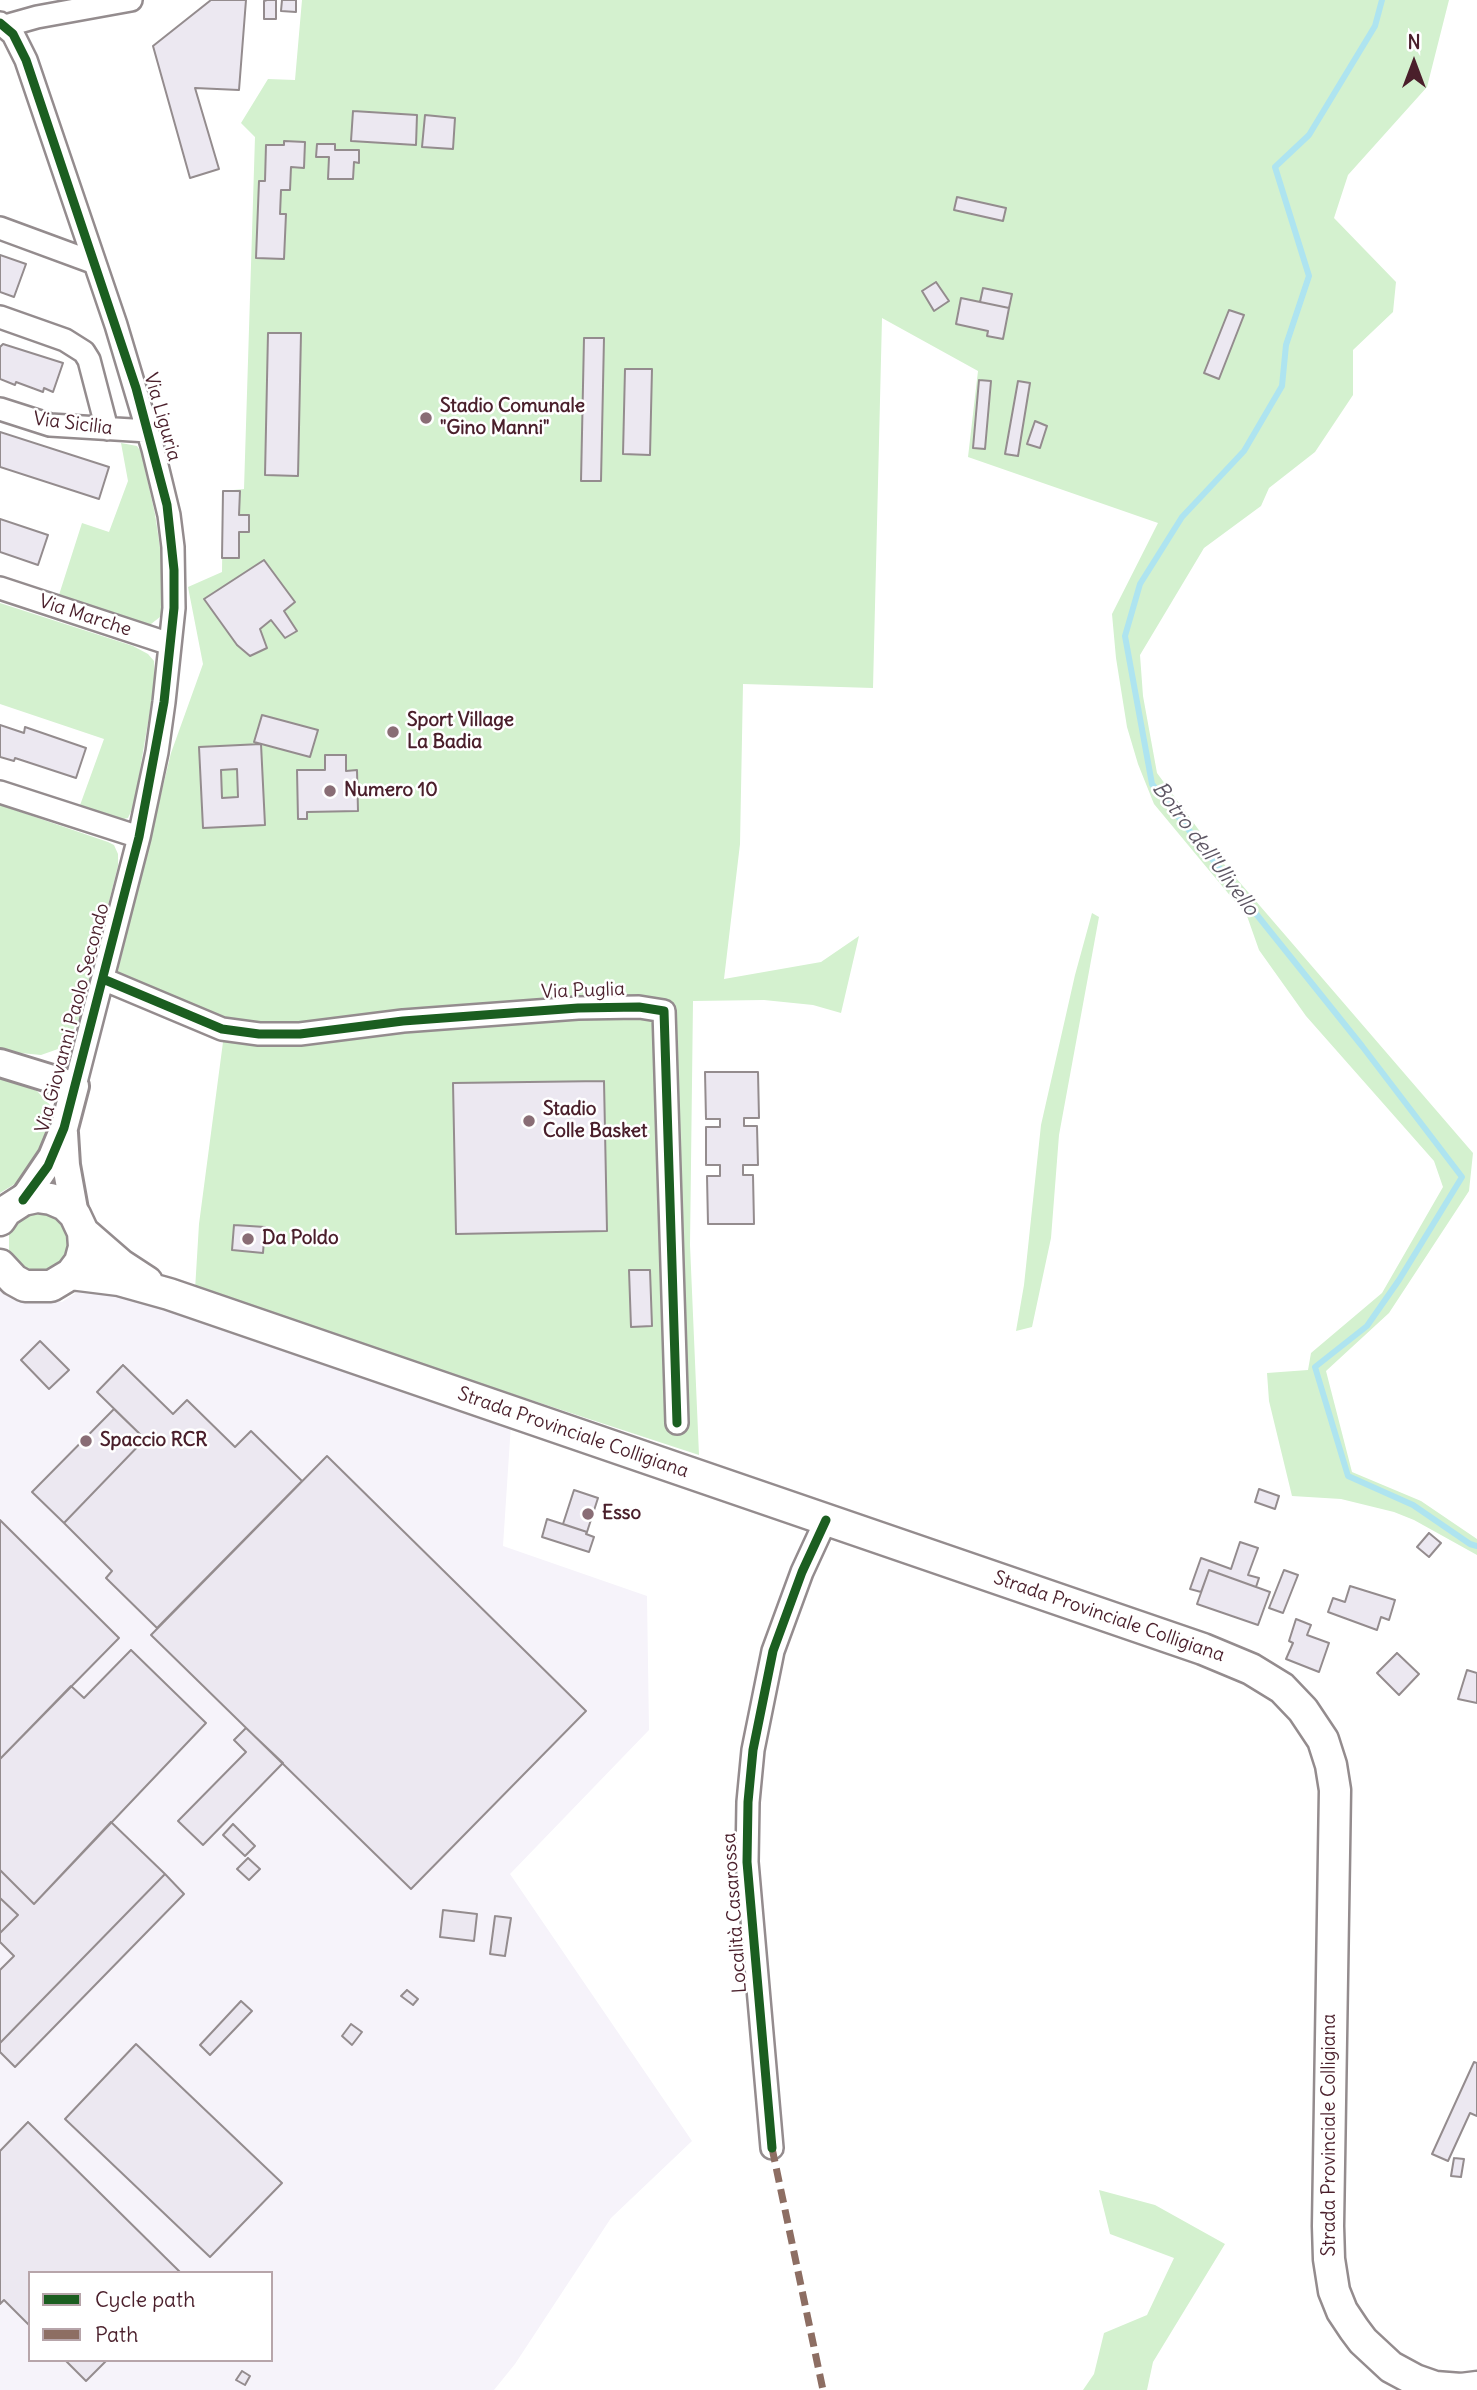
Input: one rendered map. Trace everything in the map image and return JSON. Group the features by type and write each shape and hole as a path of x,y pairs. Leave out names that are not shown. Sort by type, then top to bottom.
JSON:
{"main road":[{"name":"Strada Provinciale Colligiana","path":"10,1207 37,1197 65,1205 79,1224 130,1271 169,1294"},
{"path":"0,1265 14,1280 26,1286 51,1286 71,1274 82,1255 79,1224"},
{"name":"Strada Provinciale Colligiana","path":"71,1274 119,1280 169,1294 1223,1656 1272,1681 1303,1710 1317,1730 1327,1752 1333,1777 1335,1798 1328,2226 1329,2259 1335,2291 1342,2311 1354,2329 1391,2367 1435,2387 1477,2387"}],"street":[{"path":"2,25 131,0"},
{"name":"Via Liguria","path":"2,25 16,38 26,60 95,263 148,431 167,505 173,547 174,596 170,644 160,732 139,837"},
{"path":"0,228 95,263"},
{"path":"0,317 65,340 85,352 107,429"},
{"name":"Via Sicilia","path":"0,409 50,425 148,431"},
{"name":"Via Marche","path":"0,588 170,644"},
{"path":"0,792 139,837"},
{"name":"Via Giovanni Paolo Secondo","path":"10,1207 48,1166 64,1128 139,837"},
{"name":"Via Puglia","path":"103,979 222,1029 259,1034 300,1034 396,1021 578,1008 630,1006 664,1011 677,1423"},
{"path":"0,1063 75,1086"},
{"name":"Via Giovanni Paolo Secondo","path":"64,1128 66,1165 79,1224"},
{"name":"Località Casarossa","path":"772,2148 747,1862 748,1792 757,1727 776,1639 808,1557 826,1520"}],"shaded area":[{"path":"0,1289 62,1302 77,1292 87,1290 123,1293 511,1424 503,1546 647,1596 649,1730 510,1874 692,2141 611,2218 515,2364 494,2390 0,2390"}],"green space":[{"name":"Sport Village La Badia","path":"302,0 1449,0 1427,87 1348,175 1334,218 1396,282 1393,312 1353,350 1353,395 1315,452 1269,488 1261,506 1204,548 1140,655 1143,696 1157,773 1223,863 1473,1153 1469,1191 1389,1313 1326,1371 1352,1472 1421,1501 1477,1539 1477,1555 1394,1512 1341,1499 1292,1496 1269,1401 1267,1373 1308,1370 1311,1353 1382,1293 1443,1187 1434,1161 1306,1016 1259,950 1247,916 1154,804 1127,727 1112,614 1158,523 968,457 978,371 882,318 873,688 743,684 740,844 724,979 821,962 859,936 841,1013 813,1005 764,1000 693,1001 690,1245 699,1455 195,1290 199,1224 223,1042 112,995 171,753 203,664 188,587 222,572 223,491 244,489 255,137 241,123 268,79 295,80"},
{"path":"121,443 137,446 141,452 155,514 162,561 162,612 151,624 140,625 58,598 82,523 109,532 128,481"},
{"path":"0,603 133,646 148,654 154,661 155,681 134,805 128,818 120,820 79,808 104,739 0,704"},
{"path":"0,805 108,842 114,845 118,854 118,866 79,1019 67,1041 58,1049 41,1055 0,1051"},
{"path":"1092,913 1099,917 1059,1135 1051,1238 1032,1327 1016,1331 1024,1285 1041,1125"},
{"path":"0,1077 37,1091 50,1105 52,1113 49,1135 39,1159 18,1182 0,1193"},
{"path":"34,1210 60,1215 74,1247 52,1273 26,1272 13,1260 9,1251 12,1225 18,1218"},
{"path":"1099,2190 1155,2205 1225,2244 1153,2362 1147,2390 1083,2390 1094,2374 1104,2333 1147,2315 1174,2258 1110,2234"}],"building":[{"path":"211,0 246,0 239,90 195,88 219,169 190,178 153,46"},
{"path":"276,0 276,19 264,19 264,1"},
{"path":"282,0 296,0 296,12 281,11"},
{"path":"353,111 417,115 416,145 351,141"},
{"path":"425,115 455,118 453,149 422,147"},
{"path":"284,141 305,142 304,168 291,167 290,190 281,190 280,214 286,214 284,259 256,258 259,181 265,181 266,145 284,145"},
{"path":"317,144 335,144 335,150 359,150 359,163 354,162 353,179 328,179 329,157 316,157"},
{"path":"957,197 1006,208 1003,221 954,210"},
{"path":"0,255 26,264 14,297 0,292"},
{"path":"936,282 949,301 934,311 922,291"},
{"path":"983,288 1012,294 1009,308 980,302"},
{"path":"961,298 1009,308 1003,339 987,336 988,331 956,324"},
{"path":"1229,310 1244,315 1219,379 1204,373"},
{"path":"268,333 301,333 298,476 265,475"},
{"path":"584,338 604,338 601,481 581,481"},
{"path":"3,344 63,363 53,392 44,388 43,392 0,379 0,347"},
{"path":"625,369 652,369 650,455 623,454"},
{"path":"979,380 991,381 985,449 973,448"},
{"path":"1018,381 1030,383 1018,456 1005,454"},
{"path":"1035,421 1047,426 1040,448 1027,444"},
{"path":"0,432 109,467 99,499 0,467"},
{"path":"223,491 240,491 239,515 249,515 249,532 239,532 239,558 222,558"},
{"path":"0,519 48,535 38,565 0,552"},
{"path":"264,560 295,602 284,611 297,631 285,638 271,620 260,629 267,648 250,656 237,645 204,599"},
{"path":"262,715 318,730 310,757 254,742"},
{"path":"0,725 24,733 25,727 86,748 76,778 15,758 14,761 0,757"},
{"path":"261,744 265,825 203,828 199,747","holes":["237,769 238,797 222,798 221,770"]},
{"path":"325,755 346,755 346,771 357,770 358,811 307,812 307,819 298,819 297,770 325,770"},
{"path":"705,1072 758,1072 759,1118 744,1118 744,1126 757,1126 758,1165 743,1165 743,1175 753,1175 754,1224 708,1224 707,1176 720,1176 720,1165 706,1165 706,1127 720,1127 720,1119 706,1119"},
{"name":"Stadio Colle Basket","path":"604,1081 607,1231 456,1234 453,1083"},
{"name":"Da Poldo","path":"234,1225 265,1227 263,1253 232,1250"},
{"path":"629,1270 650,1270 652,1326 631,1327"},
{"path":"40,1341 69,1370 49,1389 21,1360"},
{"path":"123,1365 173,1414 187,1400 235,1447 251,1431 302,1481 157,1628 106,1578 112,1571 64,1523 145,1439 97,1392"},
{"path":"114,1409 145,1439 64,1523 32,1492"},
{"path":"327,1456 586,1711 411,1889 151,1635"},
{"path":"1259,1489 1279,1496 1275,1509 1255,1502"},
{"path":"574,1490 598,1498 587,1532 563,1524"},
{"path":"547,1519 587,1532 586,1534 594,1537 589,1552 542,1537"},
{"path":"0,1520 119,1638 0,1759"},
{"path":"1429,1533 1441,1543 1429,1557 1417,1547"},
{"path":"1240,1542 1258,1548 1248,1575 1259,1578 1256,1587 1209,1570 1201,1592 1190,1589 1201,1558 1231,1569"},
{"path":"1209,1570 1270,1592 1258,1625 1197,1604"},
{"path":"1284,1570 1298,1575 1283,1613 1269,1608"},
{"path":"1350,1586 1395,1600 1389,1620 1381,1617 1377,1630 1328,1612 1333,1598 1345,1602"},
{"path":"1296,1619 1311,1625 1307,1635 1329,1643 1319,1672 1286,1659 1293,1643 1289,1641"},
{"path":"131,1650 206,1723 34,1904 0,1870 0,1759 71,1686 84,1698"},
{"path":"1397,1653 1419,1674 1399,1695 1377,1673"},
{"path":"1467,1670 1477,1673 1477,1703 1458,1699"},
{"path":"246,1728 283,1763 203,1845 178,1821 246,1752 234,1740"},
{"path":"111,1822 165,1874 0,2043 0,1970 14,1956 0,1942 0,1933 18,1915 0,1898 0,1870 34,1904"},
{"path":"233,1824 255,1846 245,1856 223,1835"},
{"path":"248,1858 260,1869 249,1880 237,1869"},
{"path":"165,1874 184,1894 15,2067 0,2052 0,2043"},
{"path":"0,1898 18,1915 0,1933"},
{"path":"443,1910 477,1914 474,1941 440,1937"},
{"path":"495,1916 511,1918 505,1956 490,1954"},
{"path":"407,1990 418,1999 413,2005 401,1996"},
{"path":"241,2001 252,2011 210,2055 200,2045"},
{"path":"351,2024 362,2032 352,2045 342,2036"},
{"path":"136,2044 282,2183 210,2257 65,2119"},
{"path":"1474,2062 1477,2063 1477,2116 1470,2113 1448,2161 1432,2154"},
{"path":"28,2122 179,2271 28,2271 28,2324 4,2300 0,2304 0,2151"},
{"path":"1454,2158 1464,2159 1461,2177 1451,2176"},
{"path":"67,2362 105,2362 86,2381"},
{"path":"242,2371 250,2376 245,2385 236,2380"}],"waterway":[{"name":"Botro dell'Ulivello","path":"1382,0 1375,26 1309,135 1275,167 1309,276 1286,345 1282,386 1244,451 1182,517 1140,584 1125,636 1152,784 1362,1046 1462,1177 1399,1280 1367,1326 1315,1367 1348,1476 1413,1505 1477,1546"}],"marked path":[{"path":"772,2148 823,2390"}],"cycle path":[{"path":"0,23 13,34 26,60 136,388 167,505 174,570 174,608 164,702 139,837 64,1128 48,1166 23,1200"},
{"path":"103,979 222,1029 259,1034 300,1034 403,1021 578,1008 639,1007 664,1011 677,1423"},
{"path":"772,2148 747,1862 748,1802 753,1750 773,1651 802,1572 826,1520"}],"place":[{"name":"Stadio Comunale \"Gino Manni\"","path":"426,418"},
{"name":"Sport Village La Badia","path":"393,732"},
{"name":"Numero 10","path":"330,791"},
{"name":"Stadio Colle Basket","path":"529,1121"},
{"name":"Da Poldo","path":"248,1239"},
{"name":"Spaccio RCR","path":"86,1441"},
{"name":"Esso","path":"588,1514"}]}
